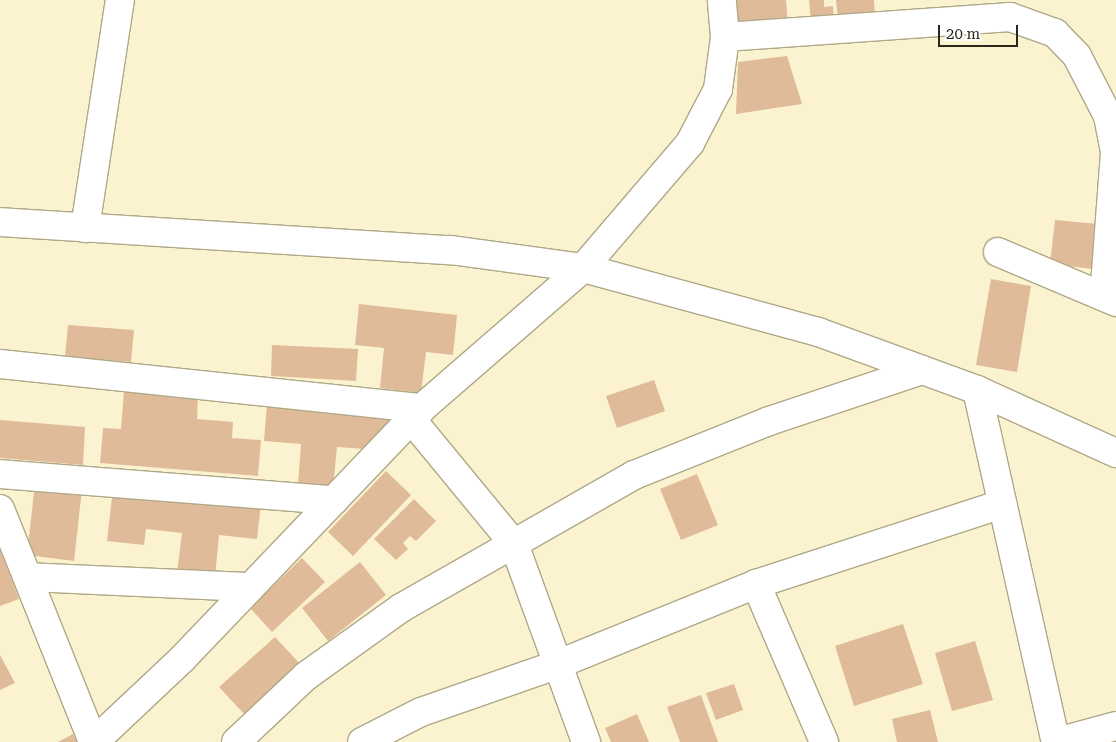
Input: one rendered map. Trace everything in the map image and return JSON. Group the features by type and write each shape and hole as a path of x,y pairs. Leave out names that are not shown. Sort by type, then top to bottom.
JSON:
{"street":[{"path":"85,228 120,0"},
{"path":"0,509 94,742 183,658 417,413 583,268 690,143 718,89 725,37 722,0"},
{"path":"725,37 1010,17 1055,33 1077,56 1108,116 1116,152 1110,300 998,252"},
{"path":"0,222 451,250 583,268 818,332 976,390 1116,453"},
{"path":"0,364 417,413 514,544 556,665 586,742"},
{"path":"236,742 306,676 401,608 634,475 769,422 922,370"},
{"path":"976,390 1056,742 1116,726"},
{"path":"0,474 334,500"},
{"path":"362,742 422,712 556,665 756,584 1002,504"},
{"path":"28,576 250,587"},
{"path":"756,584 824,742"}],"building":[{"path":"732,0 786,0 788,25 735,30"},
{"path":"809,0 824,0 824,7 833,6 834,19 811,21"},
{"path":"836,0 874,0 875,17 838,20"},
{"path":"787,56 802,104 736,114 738,62"},
{"path":"1055,220 1098,224 1093,269 1050,264"},
{"path":"991,279 1031,286 1017,372 976,365"},
{"path":"359,304 457,315 453,355 426,352 421,393 380,388 384,348 355,345"},
{"path":"68,325 134,330 131,362 65,357"},
{"path":"272,345 358,349 356,381 271,376"},
{"path":"654,380 665,411 617,428 606,396"},
{"path":"124,391 198,397 197,419 233,422 232,438 261,440 258,476 100,463 103,428 121,429"},
{"path":"267,404 400,415 365,449 337,447 333,487 298,484 301,444 264,441"},
{"path":"0,420 85,427 83,465 0,458"},
{"path":"386,471 411,495 353,556 328,532"},
{"path":"697,474 718,525 681,540 660,489"},
{"path":"35,483 82,489 74,561 27,555"},
{"path":"113,488 261,504 257,539 219,535 215,577 177,573 182,533 146,529 144,545 107,541"},
{"path":"414,499 436,521 416,541 410,536 403,543 408,549 396,560 374,539"},
{"path":"0,549 19,599 0,606"},
{"path":"302,558 325,582 272,632 250,608"},
{"path":"360,562 386,595 328,641 302,608"},
{"path":"903,624 923,684 854,706 835,646"},
{"path":"275,637 301,665 245,715 219,687"},
{"path":"975,641 993,700 952,711 935,653"},
{"path":"0,655 15,683 0,690"},
{"path":"734,684 743,710 716,720 706,693"},
{"path":"701,695 718,742 680,742 667,707"},
{"path":"930,710 938,742 897,742 892,719"},
{"path":"637,714 649,742 611,742 605,728"},
{"path":"73,734 77,742 58,742"}]}
